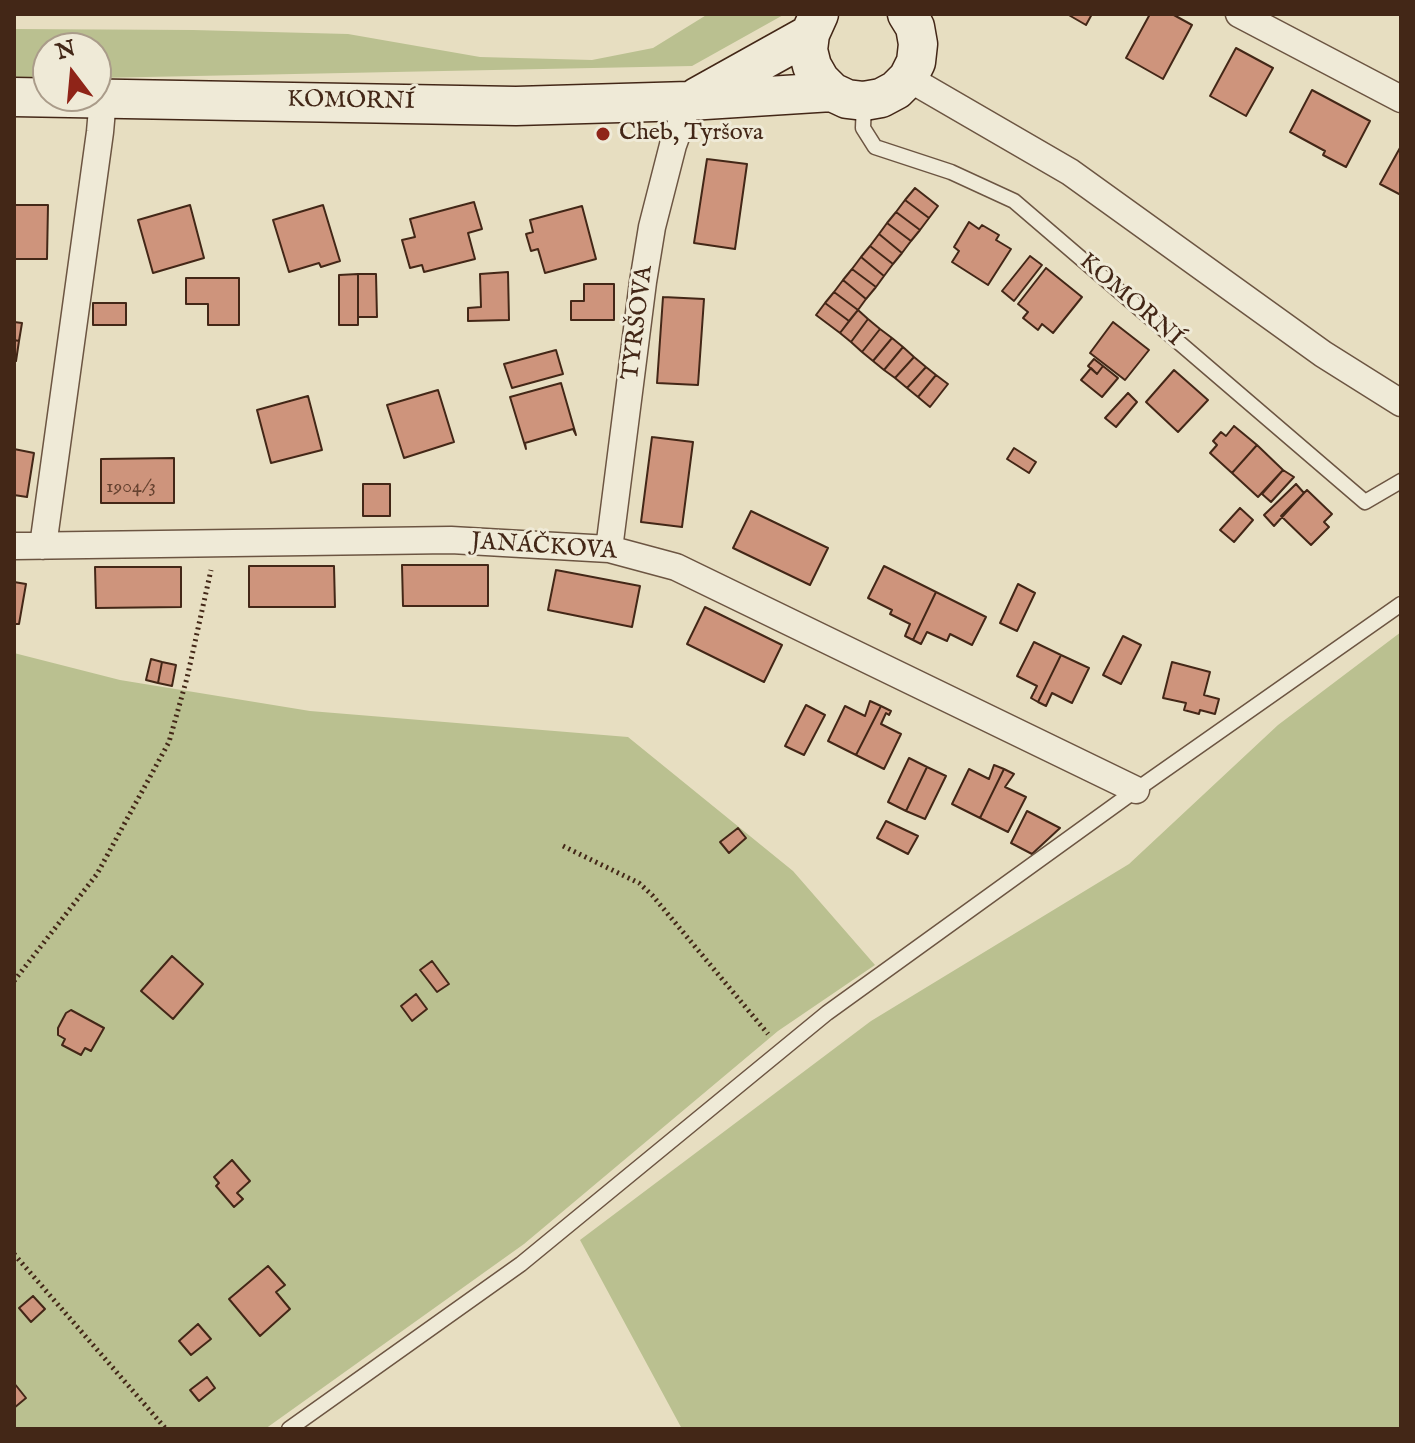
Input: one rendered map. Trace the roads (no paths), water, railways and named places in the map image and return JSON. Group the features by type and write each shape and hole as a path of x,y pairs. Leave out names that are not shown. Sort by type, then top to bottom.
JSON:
{"street":[{"path":"1239,14 1401,99"},
{"path":"912,18 918,44 916,62 908,78 1070,172 1323,354 1401,403"},
{"name":"KOMORNÍ","path":"814,24 808,50 812,66 820,80 848,96"},
{"name":"KOMORNÍ","path":"689,101 814,24"},
{"name":"KOMORNÍ","path":"112,98 516,106 848,96 881,98 896,90 908,78"},
{"name":"TYRŠOVA","path":"609,549 652,227 673,145 689,101"},
{"path":"43,546 102,112"},
{"name":"JANÁČKOVA","path":"14,546 451,540 609,549 676,567 1136,790"}],"lane":[{"name":"KOMORNÍ","path":"848,96 875,147 951,172 1014,201 1365,502 1400,485"},
{"path":"289,1429 521,1264 827,1013 1401,604"}],"place":[{"name":"Cheb, Tyršova","path":"603,134"}]}
